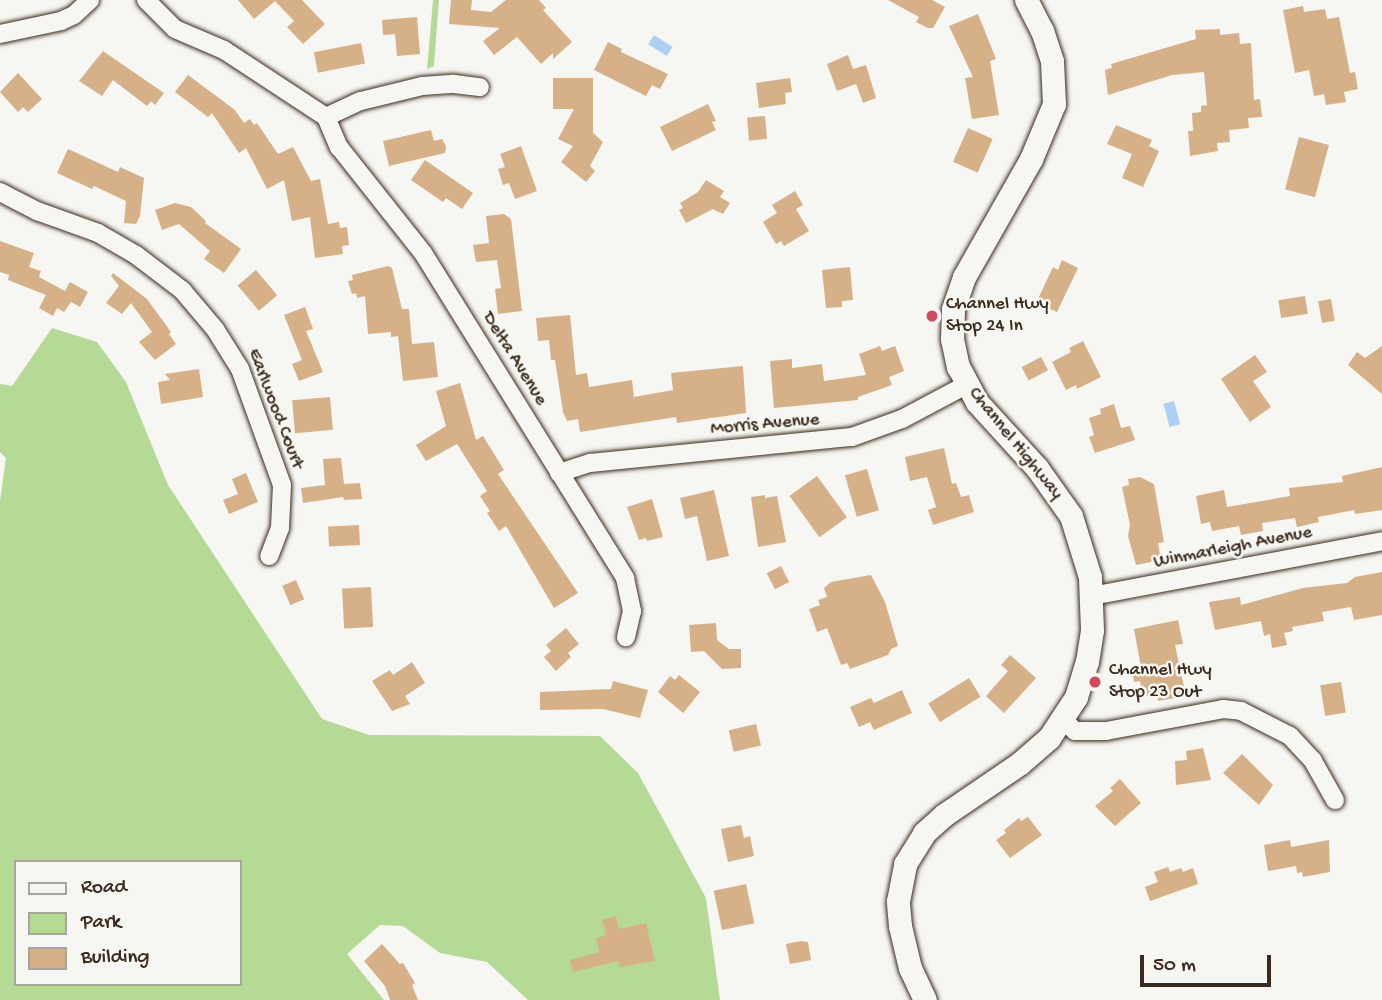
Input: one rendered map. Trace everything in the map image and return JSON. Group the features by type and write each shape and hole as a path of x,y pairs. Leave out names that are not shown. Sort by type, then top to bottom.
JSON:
{"main road":[{"name":"Channel Highway","path":"925,1000 910,968 900,926 899,886 905,864 916,843 932,824 1034,752 1063,719 1076,697 1087,662 1092,630 1092,596 1083,545 1061,499 985,413 966,385 958,367 952,339 953,309 974,254 1031,159 1054,104 1052,61 1042,31 1026,0"}],"street":[{"path":"0,34 61,21 90,0"},
{"path":"146,0 175,29 225,50 326,117 361,101 422,86 454,84 480,87"},
{"name":"Delta Avenue","path":"326,117 338,147 423,253 625,578 632,611 626,637"},
{"name":"Earlwood Court","path":"0,192 37,211 90,230 136,255 182,290 215,329 240,369 282,485 280,528 269,556"},
{"name":"Morris Avenue","path":"559,473 590,463 852,437 902,419 966,385"},
{"name":"Winmarleigh Avenue","path":"1092,596 1382,541"},
{"path":"1063,719 1075,731 1106,731 1223,709 1241,711 1290,736 1312,761 1335,800"}],"green space":[{"path":"433,0 439,0 434,66 427,69"},
{"path":"52,328 97,342 126,382 168,485 322,719 369,735 600,736 638,773 706,898 720,1000 528,1000 487,962 440,953 403,926 380,925 347,954 384,1000 0,1000 0,501 6,458 0,452 0,384 12,386"}],"water":[{"path":"654,35 673,47 667,56 648,44"},
{"path":"1174,401 1180,424 1170,427 1163,404"}],"building":[{"path":"238,0 302,0 325,24 303,44 287,27 294,21 275,1 254,19"},
{"path":"451,0 472,0 471,10 491,12 506,0 539,0 546,8 543,10 572,42 553,59 553,53 541,64 517,37 494,55 483,41 500,28 449,24"},
{"path":"888,0 932,0 945,7 933,28 928,28 916,22 919,17"},
{"path":"1303,6 1304,12 1325,9 1327,19 1339,17 1350,73 1355,72 1358,89 1344,92 1346,102 1326,105 1324,94 1314,96 1309,70 1295,73 1283,10"},
{"path":"978,14 996,59 990,61 999,115 972,119 965,78 973,77 949,26"},
{"path":"417,17 420,54 397,56 395,34 383,35 382,20"},
{"path":"1220,29 1220,35 1239,33 1240,44 1251,43 1254,100 1260,99 1262,117 1248,118 1249,128 1229,130 1230,142 1217,143 1218,151 1190,156 1188,131 1193,131 1192,113 1201,112 1201,106 1207,105 1204,72 1172,75 1108,95 1105,70 1112,68 1111,64 1196,39 1195,30"},
{"path":"608,42 622,49 621,52 668,74 660,89 652,85 646,96 594,70"},
{"path":"361,43 365,64 318,73 314,52"},
{"path":"103,51 164,93 155,105 151,101 147,106 113,80 102,96 79,81"},
{"path":"848,55 853,69 866,65 876,98 863,103 856,84 837,91 827,64"},
{"path":"18,73 42,99 28,112 23,107 18,112 0,92"},
{"path":"188,75 235,110 244,123 250,119 254,125 257,123 278,154 293,147 311,181 320,179 328,224 339,222 340,228 347,227 349,245 342,246 343,254 315,258 310,217 292,221 284,180 267,189 246,148 239,153 212,113 208,117 175,92"},
{"path":"553,78 593,78 593,133 603,142 590,166 595,171 586,182 561,162 573,146 558,139 574,109 553,109"},
{"path":"790,78 792,92 785,93 786,104 759,108 756,83"},
{"path":"708,104 716,121 712,122 716,130 672,151 660,127"},
{"path":"765,116 767,139 749,140 747,118"},
{"path":"1116,125 1152,140 1149,146 1159,151 1143,187 1122,178 1132,154 1107,144"},
{"path":"968,128 993,139 978,173 953,162"},
{"path":"431,130 434,141 442,139 446,146 445,153 389,166 383,141"},
{"path":"1299,137 1329,145 1315,197 1285,189"},
{"path":"521,146 537,191 515,199 509,183 503,185 498,169 505,167 500,154"},
{"path":"68,149 118,172 120,167 144,178 140,216 136,224 124,223 126,201 57,173"},
{"path":"425,160 473,193 462,209 446,198 443,202 411,180"},
{"path":"706,180 724,191 720,197 730,203 723,214 713,209 686,223 679,210 683,208 680,203 698,192"},
{"path":"795,191 803,205 796,209 809,231 784,246 781,241 776,244 763,222 777,213 772,205"},
{"path":"175,203 191,207 205,223 241,249 224,273 204,259 210,251 179,224 162,230 155,210"},
{"path":"504,214 511,219 522,311 498,314 495,289 501,288 497,260 476,262 473,245 489,243 486,216"},
{"path":"0,241 34,253 29,267 41,271 39,277 65,291 70,282 88,292 80,307 71,302 64,312 57,308 53,316 39,308 46,295 8,280 9,275 0,272"},
{"path":"1062,260 1078,268 1057,312 1036,303 1053,267 1058,270"},
{"path":"388,266 392,268 402,309 409,309 412,344 434,342 438,377 403,381 398,336 391,337 391,332 368,334 365,296 357,298 356,293 352,294 348,281 353,280 352,275"},
{"path":"850,267 853,300 842,301 842,307 826,308 822,270"},
{"path":"256,270 277,295 259,311 238,285"},
{"path":"113,273 147,299 171,332 169,334 176,344 155,360 139,342 152,332 131,303 122,314 106,303 119,286 111,276"},
{"path":"1305,296 1308,314 1281,318 1278,300"},
{"path":"1331,299 1335,321 1322,323 1318,301"},
{"path":"305,307 313,329 306,331 323,372 299,381 292,364 302,360 284,315"},
{"path":"570,315 576,375 587,373 589,387 632,380 634,397 673,390 671,373 743,366 746,413 677,423 676,417 580,432 578,419 567,421 563,412 555,360 551,360 549,340 538,341 536,318"},
{"path":"1083,341 1101,377 1077,389 1076,385 1066,390 1052,362 1071,352 1069,348"},
{"path":"880,346 882,351 895,346 904,371 889,377 892,385 858,397 858,400 774,408 770,361 792,359 792,368 822,364 824,381 866,375 859,354"},
{"path":"1382,346 1382,394 1348,365 1357,352 1365,358"},
{"path":"1255,355 1267,372 1253,381 1271,407 1250,422 1221,379"},
{"path":"1041,357 1048,370 1029,381 1022,367"},
{"path":"199,369 203,397 161,404 158,382 170,380 165,374"},
{"path":"460,383 476,440 483,436 504,470 498,474 578,593 554,608 506,526 499,531 487,513 490,511 480,496 487,491 457,444 426,461 416,445 446,426 436,391"},
{"path":"330,397 333,430 295,433 292,400"},
{"path":"1114,404 1121,428 1130,426 1135,440 1095,453 1089,437 1094,435 1089,418 1101,414 1100,409"},
{"path":"944,448 952,484 956,483 961,497 969,495 974,512 933,525 928,510 936,507 927,477 910,481 905,457"},
{"path":"341,458 344,484 360,483 362,499 344,500 343,497 303,503 301,488 325,485 323,459"},
{"path":"1382,467 1382,510 1355,514 1354,510 1318,517 1319,522 1297,527 1295,518 1262,523 1263,531 1241,535 1239,526 1212,531 1210,522 1201,524 1196,496 1224,490 1227,507 1290,496 1289,488 1343,482 1342,476"},
{"path":"867,469 879,510 857,517 845,475"},
{"path":"246,473 258,502 229,514 223,500 238,494 232,479"},
{"path":"817,476 847,517 819,537 789,496"},
{"path":"1140,477 1154,484 1164,542 1158,543 1161,560 1136,565 1128,536 1130,525 1122,487 1129,485 1128,479"},
{"path":"714,490 729,556 707,561 697,516 685,519 680,498"},
{"path":"765,495 765,498 777,496 786,542 758,547 751,497"},
{"path":"652,499 663,537 639,540 627,507"},
{"path":"359,525 360,545 329,547 328,527"},
{"path":"781,566 789,582 775,589 767,573"},
{"path":"1382,572 1382,615 1354,620 1351,607 1322,612 1324,621 1292,627 1293,631 1284,633 1287,645 1272,648 1270,634 1264,636 1261,621 1215,630 1209,602 1240,597 1241,605 1303,588 1347,583 1355,577"},
{"path":"871,575 885,602 898,646 891,649 888,655 850,669 847,663 841,665 827,628 817,632 809,609 820,605 818,600 827,597 824,588 831,582"},
{"path":"296,580 304,599 290,605 282,586"},
{"path":"371,587 373,627 344,628 342,589"},
{"path":"1178,620 1183,644 1175,645 1186,696 1158,701 1157,694 1143,697 1140,681 1134,682 1132,669 1141,667 1134,629"},
{"path":"716,623 717,640 729,649 741,649 741,668 722,669 704,651 691,652 689,625"},
{"path":"566,628 579,644 568,653 571,657 556,671 544,657 551,651 546,645"},
{"path":"1010,655 1036,678 1004,713 986,696 1008,671 1001,665"},
{"path":"412,662 425,683 405,696 410,704 392,711 372,681 390,670 393,675"},
{"path":"679,675 700,692 683,713 658,692 670,676 675,680"},
{"path":"969,678 981,697 940,722 928,703"},
{"path":"613,681 648,690 640,718 603,709 540,710 540,692 611,689"},
{"path":"1341,682 1346,713 1325,716 1320,685"},
{"path":"902,690 912,713 874,730 870,722 859,727 850,707 871,698 874,703"},
{"path":"756,724 761,745 734,752 729,730"},
{"path":"1203,748 1211,780 1176,785 1175,761 1187,760 1186,751"},
{"path":"1242,754 1273,785 1259,805 1223,773"},
{"path":"1120,779 1141,803 1115,826 1095,806 1113,791 1110,788"},
{"path":"1028,817 1042,835 1010,858 996,840 1019,818 1021,821"},
{"path":"741,825 744,838 750,836 754,856 728,862 721,829"},
{"path":"1290,840 1291,847 1329,840 1330,872 1303,877 1302,872 1297,873 1296,866 1268,871 1264,845"},
{"path":"1168,867 1170,872 1181,868 1183,872 1193,868 1198,884 1150,901 1145,887 1158,882 1154,872"},
{"path":"746,884 754,923 722,930 714,891"},
{"path":"616,916 619,929 646,923 655,961 620,967 618,961 573,972 570,960 599,952 596,938 606,935 602,920"},
{"path":"808,942 811,960 790,964 786,944"},
{"path":"382,944 400,964 403,963 415,983 412,985 418,1000 390,1000 385,986 364,961"}],"place":[{"name":"Channel Hwy Stop 24 In","path":"932,316"},
{"name":"Channel Hwy Stop 23 Out","path":"1095,682"}]}
